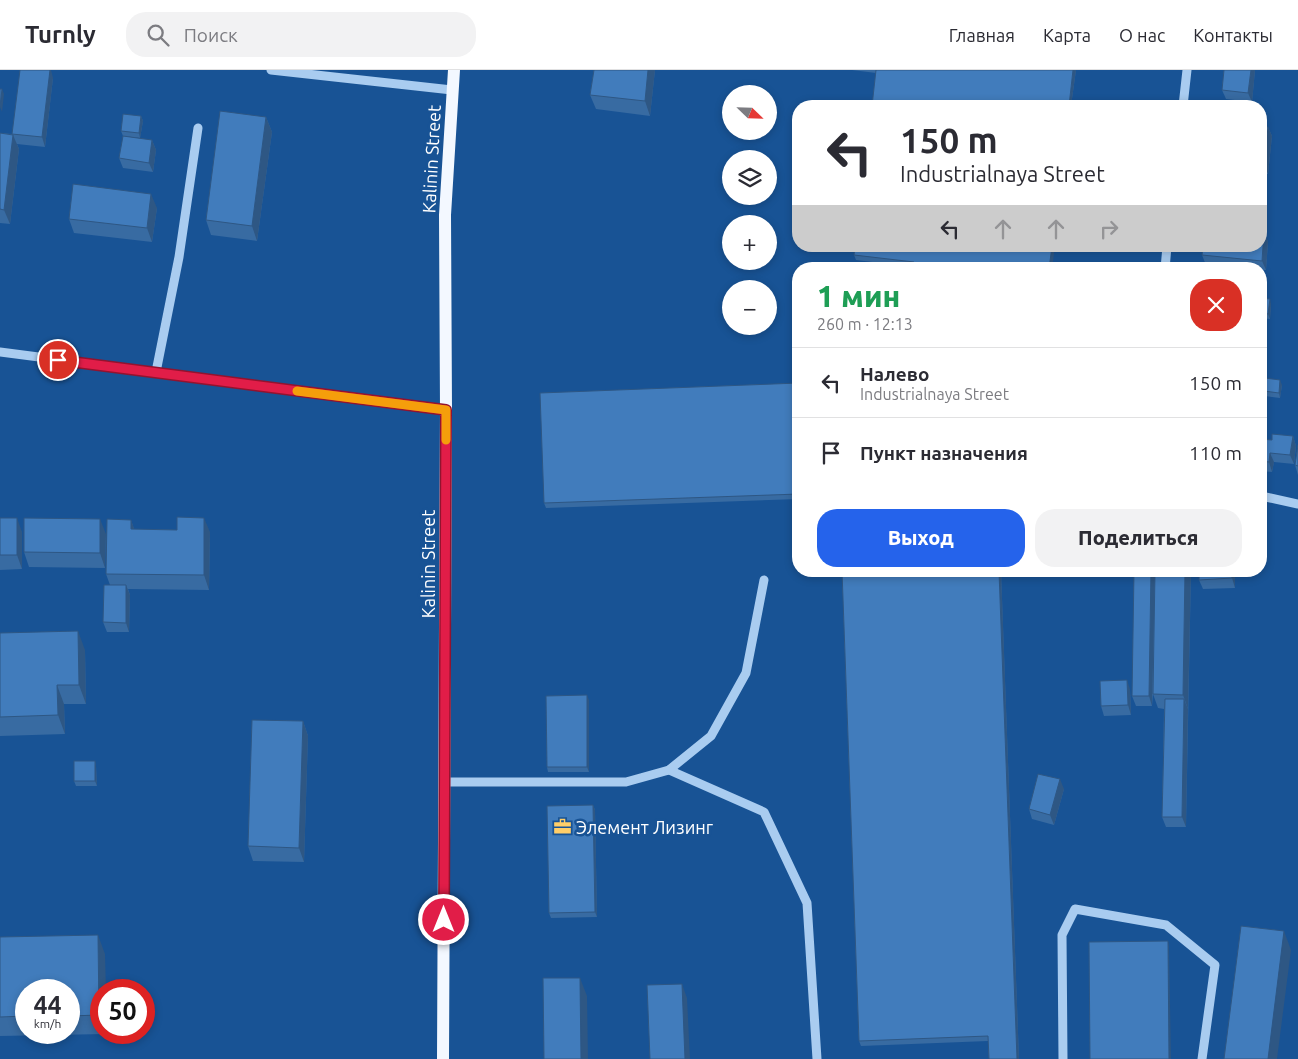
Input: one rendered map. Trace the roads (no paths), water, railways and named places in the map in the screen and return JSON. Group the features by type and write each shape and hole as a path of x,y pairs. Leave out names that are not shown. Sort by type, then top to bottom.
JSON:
{"main road":[{"name":"Kalinin Street","path":"443,1059 445,215 454,70"}],"street":[{"path":"271,70 452,90"},
{"path":"1184,100 1187,70"},
{"path":"156,372 179,256 198,128"},
{"path":"0,352 446,410"},
{"path":"1267,497 1298,504"},
{"path":"444,782 626,782 669,770 711,736 746,674 764,580"},
{"path":"669,770 764,812 807,903 817,1059"},
{"path":"1063,1059 1062,935 1076,909 1166,925 1216,965 1202,1059"}],"place":[{"name":"Элемент Лизинг","path":"562,827"}]}
